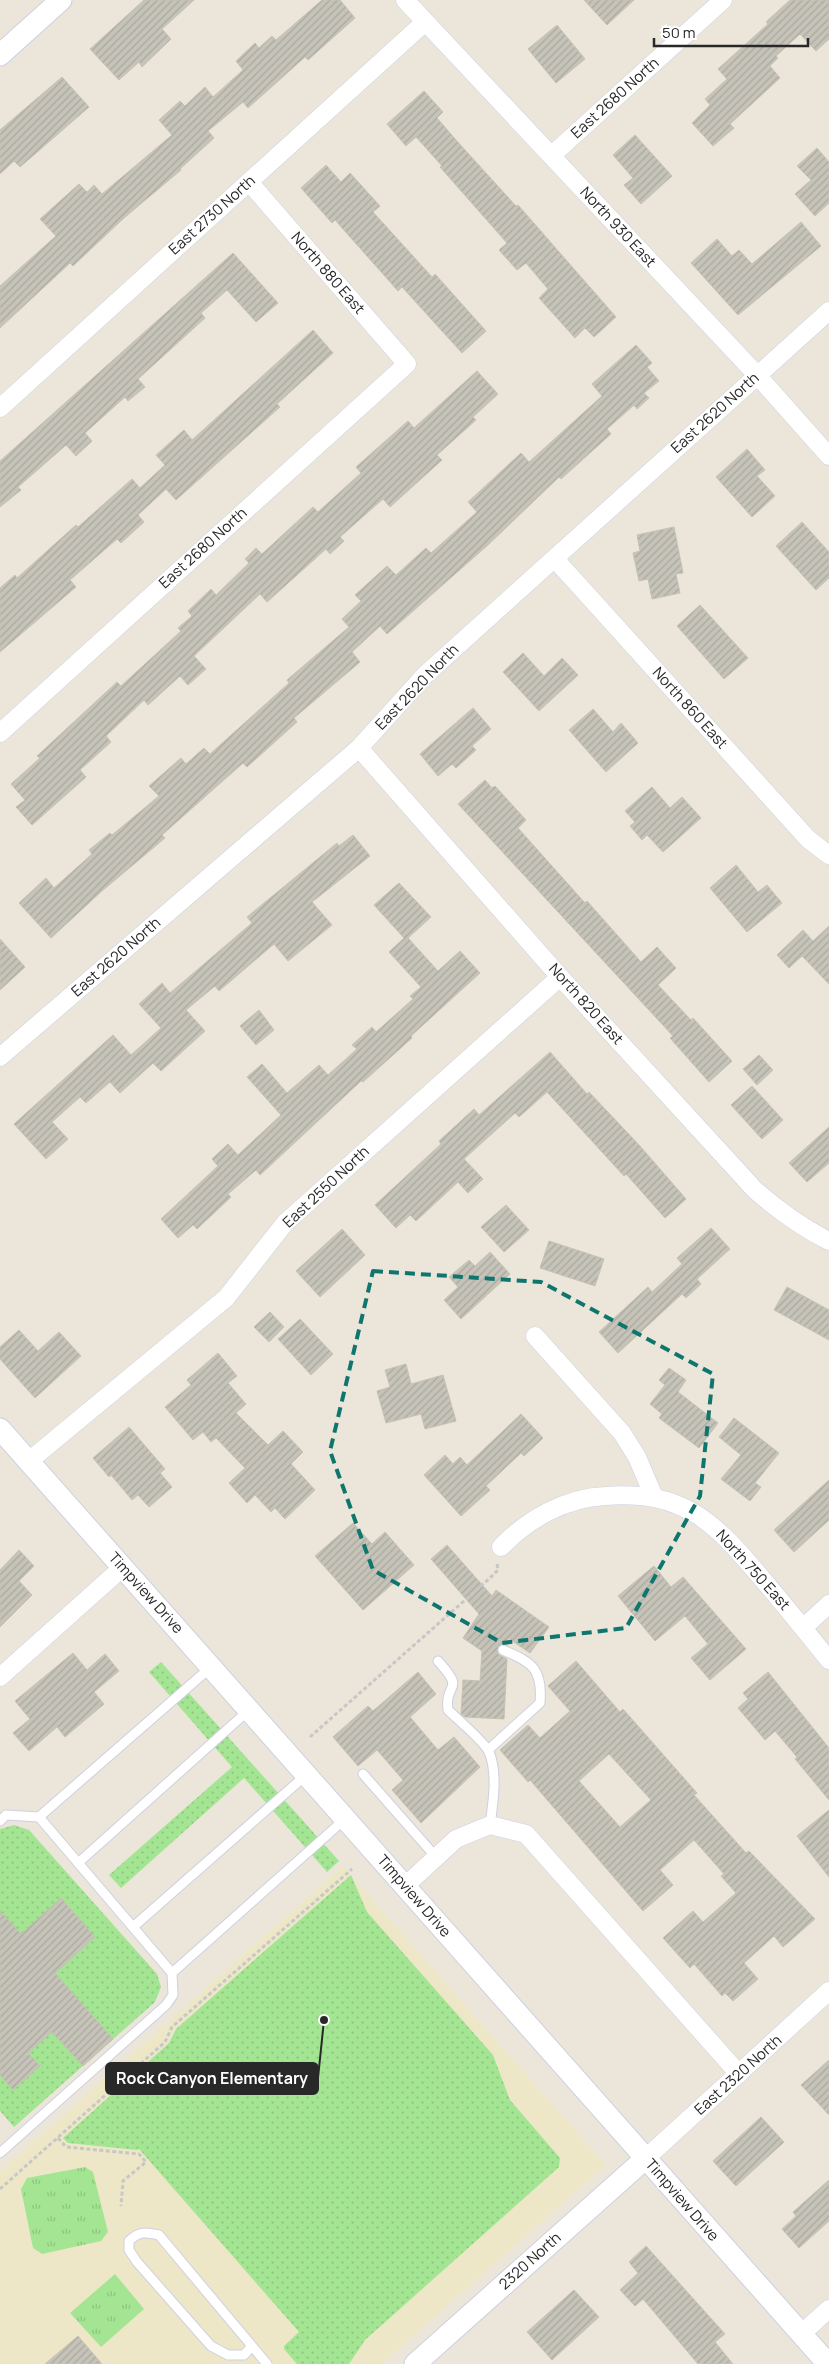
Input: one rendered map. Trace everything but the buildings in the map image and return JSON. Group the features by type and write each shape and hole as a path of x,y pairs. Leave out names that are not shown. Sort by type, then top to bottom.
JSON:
{"street":[{"path":"0,55 61,0"},
{"name":"North 930 East","path":"405,0 757,375 829,456"},
{"name":"East 2680 North","path":"551,156 723,0"},
{"name":"East 2730 North","path":"0,408 426,22"},
{"name":"North 880 East","path":"249,182 407,364"},
{"name":"East 2620 North","path":"2,1050 359,748 425,675 829,311"},
{"name":"East 2680 North","path":"0,733 407,364"},
{"name":"North 860 East","path":"555,558 808,839 829,855"},
{"name":"North 820 East","path":"359,748 560,977 755,1190 780,1211 811,1232 829,1241"},
{"name":"East 2550 North","path":"29,1462 226,1298 285,1223 560,977"},
{"path":"535,1336 622,1433 637,1457 654,1497"},
{"name":"Timpview Drive","path":"0,1429 828,2364"},
{"name":"North 750 East","path":"501,1547 536,1518 570,1502 597,1496 621,1494 654,1497 690,1510 728,1538 829,1660"},
{"path":"0,1677 123,1567"},
{"path":"804,1628 829,1604"},
{"path":"405,1886 456,1839 490,1824 526,1834 739,2074"},
{"name":"East 2320 North","path":"646,2158 829,1991"},
{"name":"2320 North","path":"415,2364 646,2158"},
{"path":"801,2334 829,2309"}],"lane":[{"path":"488,1750 540,1703 538,1675 533,1665 503,1650"},
{"path":"438,1661 452,1676 454,1685 447,1703 448,1710 488,1750 492,1768 493,1800 490,1824"},
{"path":"0,1820 6,1815 39,1817 211,1667"},
{"path":"78,1863 249,1710"},
{"path":"363,1774 436,1857"},
{"path":"134,1928 307,1775"},
{"path":"0,2153 166,2005 173,1995 172,1973 39,1817"},
{"path":"172,1973 346,1819"},
{"path":"252,2347 244,2355 228,2355 211,2346 137,2262 129,2250 129,2241 137,2233 146,2232 159,2235 267,2364"}],"path":[{"path":"310,1737 490,1578 498,1570 496,1558 501,1547"},
{"path":"0,2189 165,2042 172,2027 352,1869"},
{"path":"58,2138 66,2147 139,2154 146,2162 123,2181 121,2206"}],"highlighted area":[{"path":"373,1271 541,1282 713,1374 700,1496 626,1628 502,1643 373,1570 330,1451"}],"shaded area":[{"path":"343,1866 606,2165 382,2364 0,2364 0,2171"}],"green space":[{"path":"161,1662 339,1861 327,1872 244,1778 121,1888 109,1875 232,1767 149,1672"},
{"path":"14,1825 29,1830 157,1974 161,1987 155,2002 14,2127 0,2111 0,1829"},
{"path":"351,1875 367,1912 493,2055 510,2100 560,2158 559,2167 365,2340 349,2364 297,2364 284,2349 284,2346 299,2332 139,2149 68,2143 63,2138 169,2043 176,2029"},
{"path":"85,2167 93,2172 108,2232 101,2241 42,2254 33,2248 21,2189 27,2178"},
{"path":"115,2274 144,2309 101,2347 70,2313"}],"place":[{"name":"Rock Canyon Elementary","path":"324,2020"}]}
